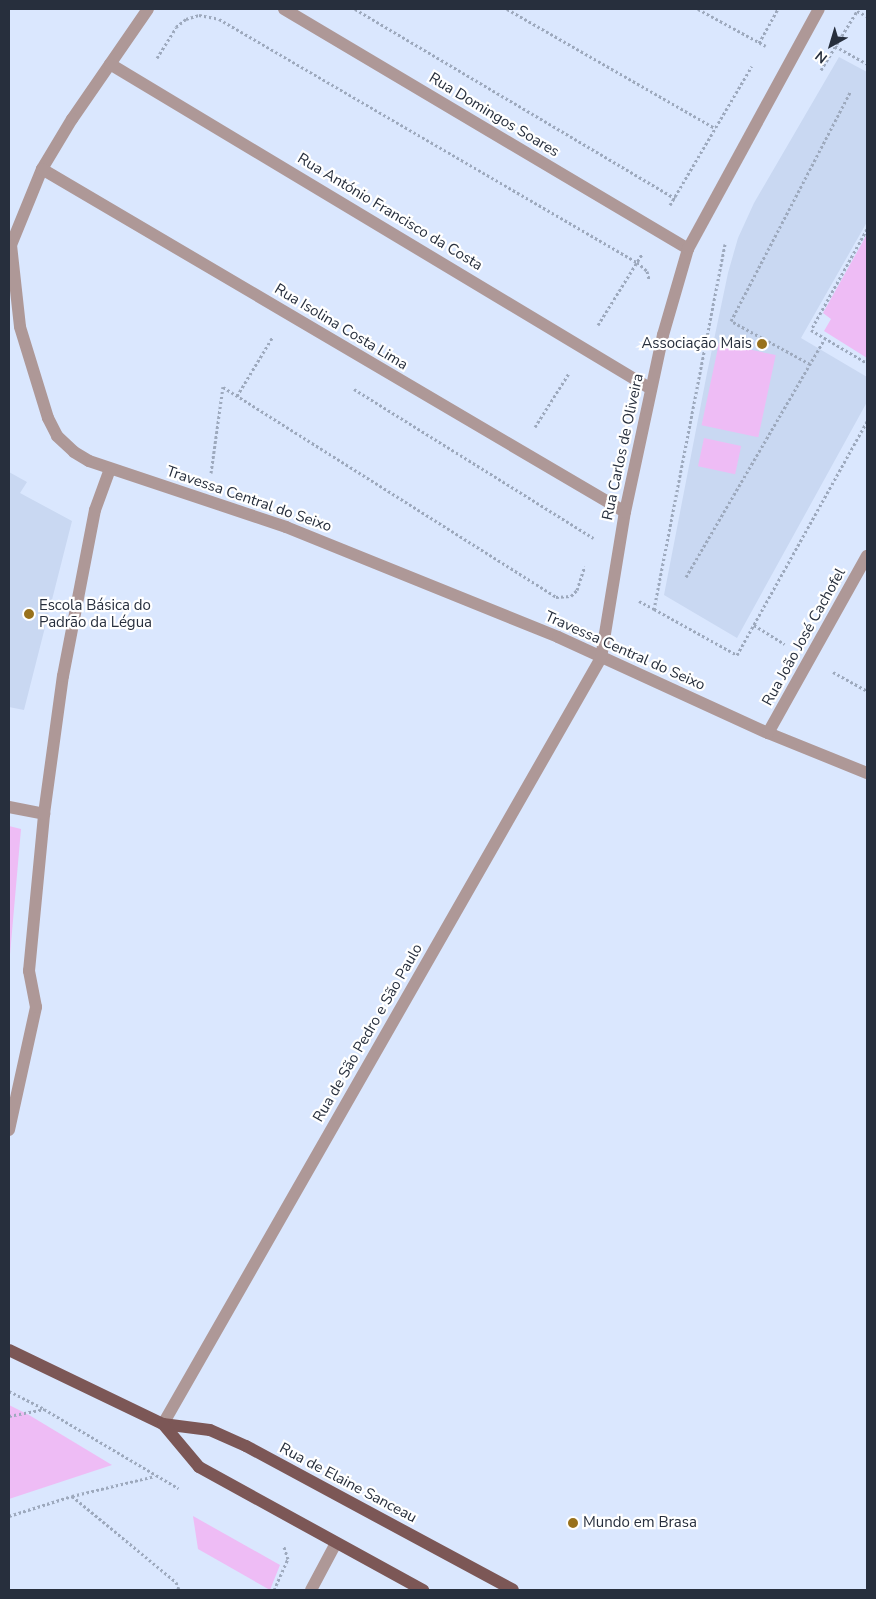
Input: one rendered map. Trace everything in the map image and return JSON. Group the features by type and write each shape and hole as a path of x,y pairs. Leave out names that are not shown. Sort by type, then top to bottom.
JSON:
{"main road":[{"name":"Rua de Elaine Sanceau","path":"9,1350 162,1424 210,1430 246,1446 513,1590"},
{"name":"Rua de Elaine Sanceau","path":"162,1424 199,1468 423,1590"}],"street":[{"name":"Travessa Central do Seixo","path":"148,9 72,119 42,169 10,245 20,327 52,427 57,436 74,452 110,469 286,527 558,637 768,733 867,773"},
{"name":"Rua Domingos Soares","path":"284,9 688,249"},
{"name":"Rua Carlos de Oliveira","path":"601,658 625,512 651,389 663,335 688,249 819,9"},
{"name":"Rua António Francisco da Costa","path":"110,64 585,347 651,389"},
{"name":"Rua Isolina Costa Lima","path":"42,169 625,512"},
{"path":"9,1130 36,1007 29,971 44,814 64,676 96,510 110,469"},
{"name":"Rua João José Cachofel","path":"768,733 867,556"},
{"name":"Rua de São Pedro e São Paulo","path":"162,1424 601,658"},
{"path":"9,807 44,814"},
{"path":"312,1590 336,1543"}],"path":[{"path":"355,9 674,198"},
{"path":"507,9 715,128"},
{"path":"698,9 790,61"},
{"path":"759,43 778,9"},
{"path":"820,72 857,11 867,16"},
{"path":"154,61 176,27 186,19 199,15 219,19 637,262"},
{"path":"807,31 867,64"},
{"path":"760,54 765,46"},
{"path":"520,451 657,230 755,62"},
{"path":"810,364 731,321 850,92"},
{"path":"867,229 811,330 867,363"},
{"path":"727,235 654,609 737,655 867,421"},
{"path":"236,396 272,338 280,343"},
{"path":"686,577 825,338"},
{"path":"560,368 569,373"},
{"path":"348,385 593,538"},
{"path":"207,501 223,387 556,597"},
{"path":"9,1391 44,1409 181,1490"},
{"path":"9,1416 44,1409"},
{"path":"9,1516 72,1496 155,1476"},
{"path":"72,1496 176,1582 179,1590"},
{"path":"274,1590 288,1559 284,1546"}],"shaded area":[{"name":"Associação Mais","path":"839,57 867,72 867,222 801,338 867,377 867,402 737,638 664,595 707,373 728,273 738,238 754,203"},
{"path":"867,234 867,358 824,331 831,319 823,313"},
{"path":"719,343 776,355 758,437 702,425"},
{"path":"704,438 741,446 735,474 698,466"},
{"name":"Escola Básica do Padrão da Légua","path":"9,472 27,482 20,493 72,521 24,710 9,707"},
{"path":"9,826 21,829 9,966"},
{"path":"9,1405 29,1415 112,1465 9,1499"},
{"path":"193,1516 280,1565 270,1590 198,1549"}],"place":[{"name":"Associação Mais","path":"762,344"},
{"name":"Escola Básica do Padrão da Légua","path":"29,614"},
{"name":"Mundo em Brasa","path":"573,1523"}]}
